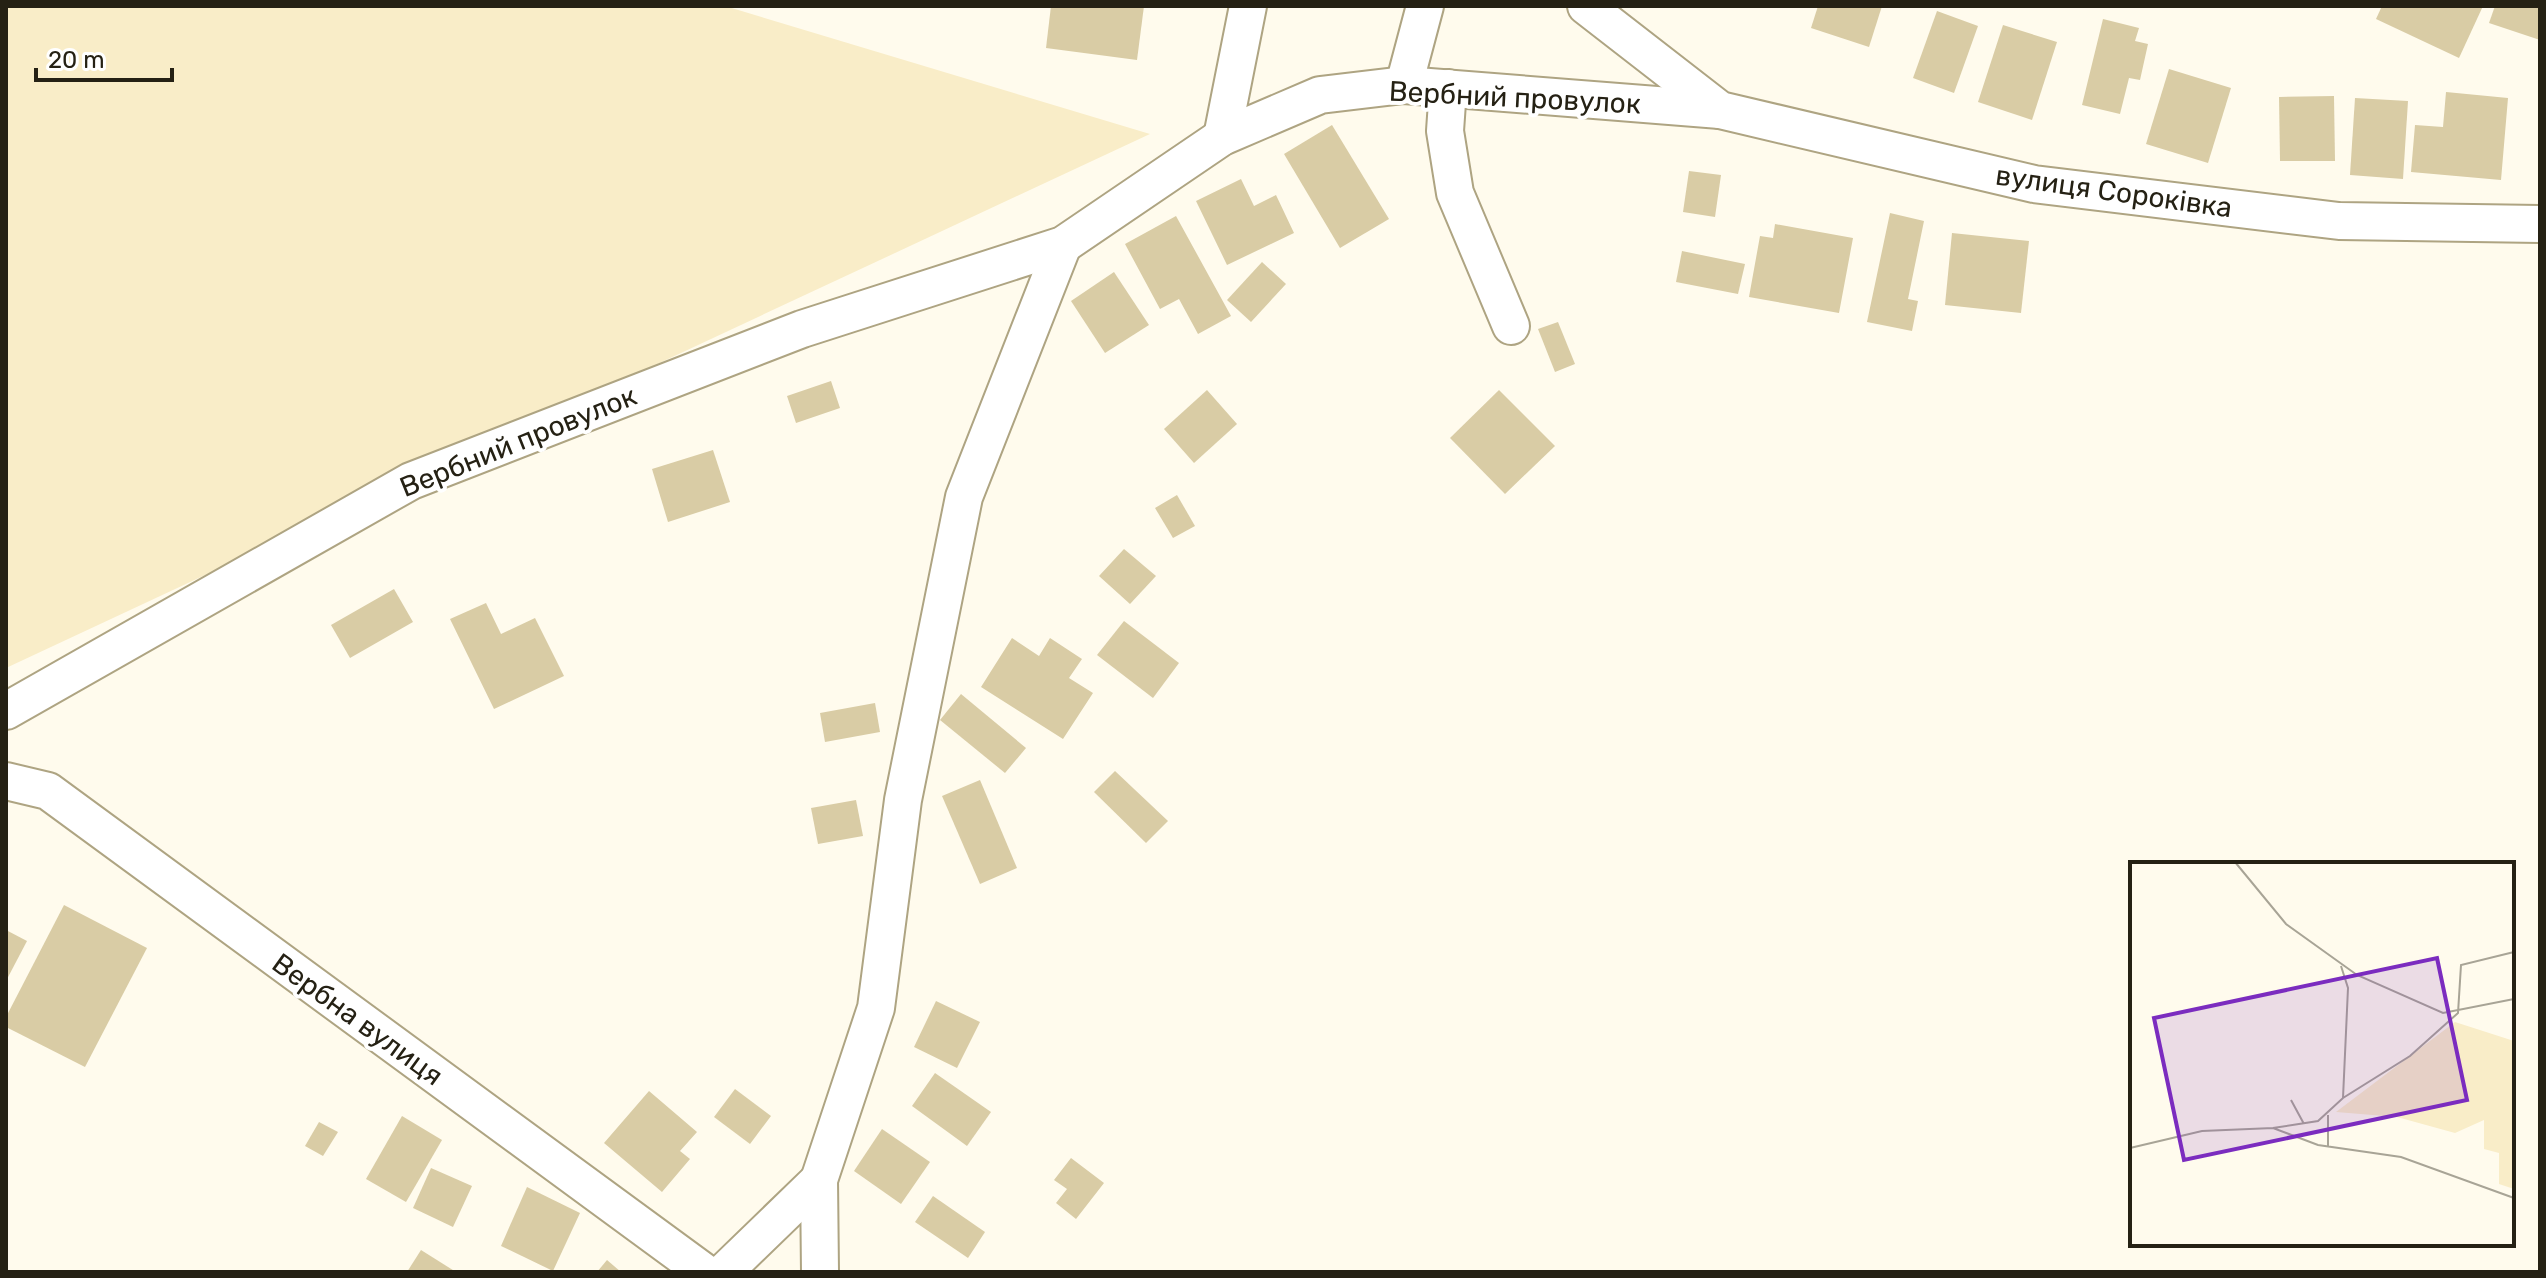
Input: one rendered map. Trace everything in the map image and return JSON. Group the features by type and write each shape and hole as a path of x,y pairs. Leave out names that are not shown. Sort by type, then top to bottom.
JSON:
{"street":[{"path":"1222,137 1248,6"},
{"path":"1404,85 1425,6"},
{"name":"вулиця Сороківка","path":"1586,6 1720,110 2034,184 2339,221 2540,224"},
{"name":"Вербний провулок","path":"6,711 411,481 802,329 1063,245 1222,137 1320,95 1404,85 1720,110"},
{"path":"1448,88 1445,131 1455,193 1511,326"},
{"path":"820,1272 819,1180 876,1008 903,800 964,497 1063,245"},
{"name":"Вербна вулиця","path":"6,781 48,791 704,1272"},
{"path":"724,1272 819,1180"}],"shaded area":[{"path":"6,6 725,6 1150,134 6,668"}],"building":[{"path":"1051,6 1144,6 1137,60 1046,48"},
{"path":"1818,6 1882,6 1869,47 1811,28"},
{"path":"2382,6 2483,6 2459,58 2376,19"},
{"path":"2495,6 2540,6 2540,40 2489,23"},
{"path":"1937,11 1978,26 1954,93 1913,78"},
{"path":"2103,19 2139,28 2135,41 2148,44 2140,80 2129,78 2120,114 2082,105"},
{"path":"2003,25 2057,42 2032,120 1978,102"},
{"path":"2169,69 2231,88 2208,163 2146,144"},
{"path":"2446,92 2508,98 2501,180 2411,172 2415,125 2443,127"},
{"path":"2334,96 2335,161 2280,161 2279,97"},
{"path":"2355,98 2408,101 2403,179 2350,175"},
{"path":"1332,125 1389,219 1340,248 1284,154"},
{"path":"1689,171 1721,175 1715,217 1683,212"},
{"path":"1241,179 1254,206 1276,195 1294,233 1227,265 1196,201"},
{"path":"1890,213 1924,221 1908,299 1918,301 1912,331 1867,322"},
{"path":"1176,216 1231,316 1198,334 1179,299 1160,309 1125,244"},
{"path":"1775,224 1853,238 1839,313 1749,297 1760,236 1773,238"},
{"path":"1952,233 2029,241 2021,313 1945,305"},
{"path":"1682,251 1745,264 1738,294 1676,282"},
{"path":"1262,262 1286,284 1251,322 1227,300"},
{"path":"1114,272 1149,325 1105,353 1071,301"},
{"path":"1558,322 1575,364 1555,372 1538,329"},
{"path":"831,381 840,408 796,423 787,396"},
{"path":"1207,390 1237,424 1194,463 1164,429"},
{"path":"1499,390 1555,446 1505,494 1450,438"},
{"path":"713,450 730,502 668,522 652,469"},
{"path":"1177,495 1195,526 1173,538 1155,508"},
{"path":"1124,549 1156,576 1130,604 1099,576"},
{"path":"394,589 413,622 350,658 331,625"},
{"path":"486,603 501,634 535,618 564,676 494,709 450,619"},
{"path":"1124,621 1179,663 1153,698 1097,655"},
{"path":"1012,638 1039,656 1050,638 1082,659 1069,678 1093,693 1063,739 981,687"},
{"path":"961,694 1026,748 1005,773 940,720"},
{"path":"875,703 880,732 825,742 820,713"},
{"path":"1115,771 1168,821 1146,843 1094,792"},
{"path":"980,780 1017,868 980,884 942,796"},
{"path":"856,800 863,836 818,844 811,808"},
{"path":"64,905 147,948 85,1067 6,1027 6,1017"},
{"path":"6,930 27,941 6,981"},
{"path":"936,1001 980,1022 957,1068 914,1047"},
{"path":"935,1073 991,1112 967,1146 912,1106"},
{"path":"735,1089 771,1116 750,1144 714,1117"},
{"path":"649,1091 697,1132 680,1151 690,1159 662,1192 604,1143"},
{"path":"402,1116 442,1140 406,1202 366,1179"},
{"path":"319,1122 338,1132 323,1156 305,1146"},
{"path":"882,1129 930,1162 901,1204 854,1171"},
{"path":"1071,1158 1104,1183 1076,1219 1056,1203 1067,1189 1054,1180"},
{"path":"431,1168 472,1186 453,1227 413,1208"},
{"path":"527,1187 580,1213 553,1271 501,1246"},
{"path":"933,1196 985,1232 968,1258 915,1222"},
{"path":"421,1250 456,1272 407,1272"},
{"path":"607,1260 621,1272 597,1272"}]}
